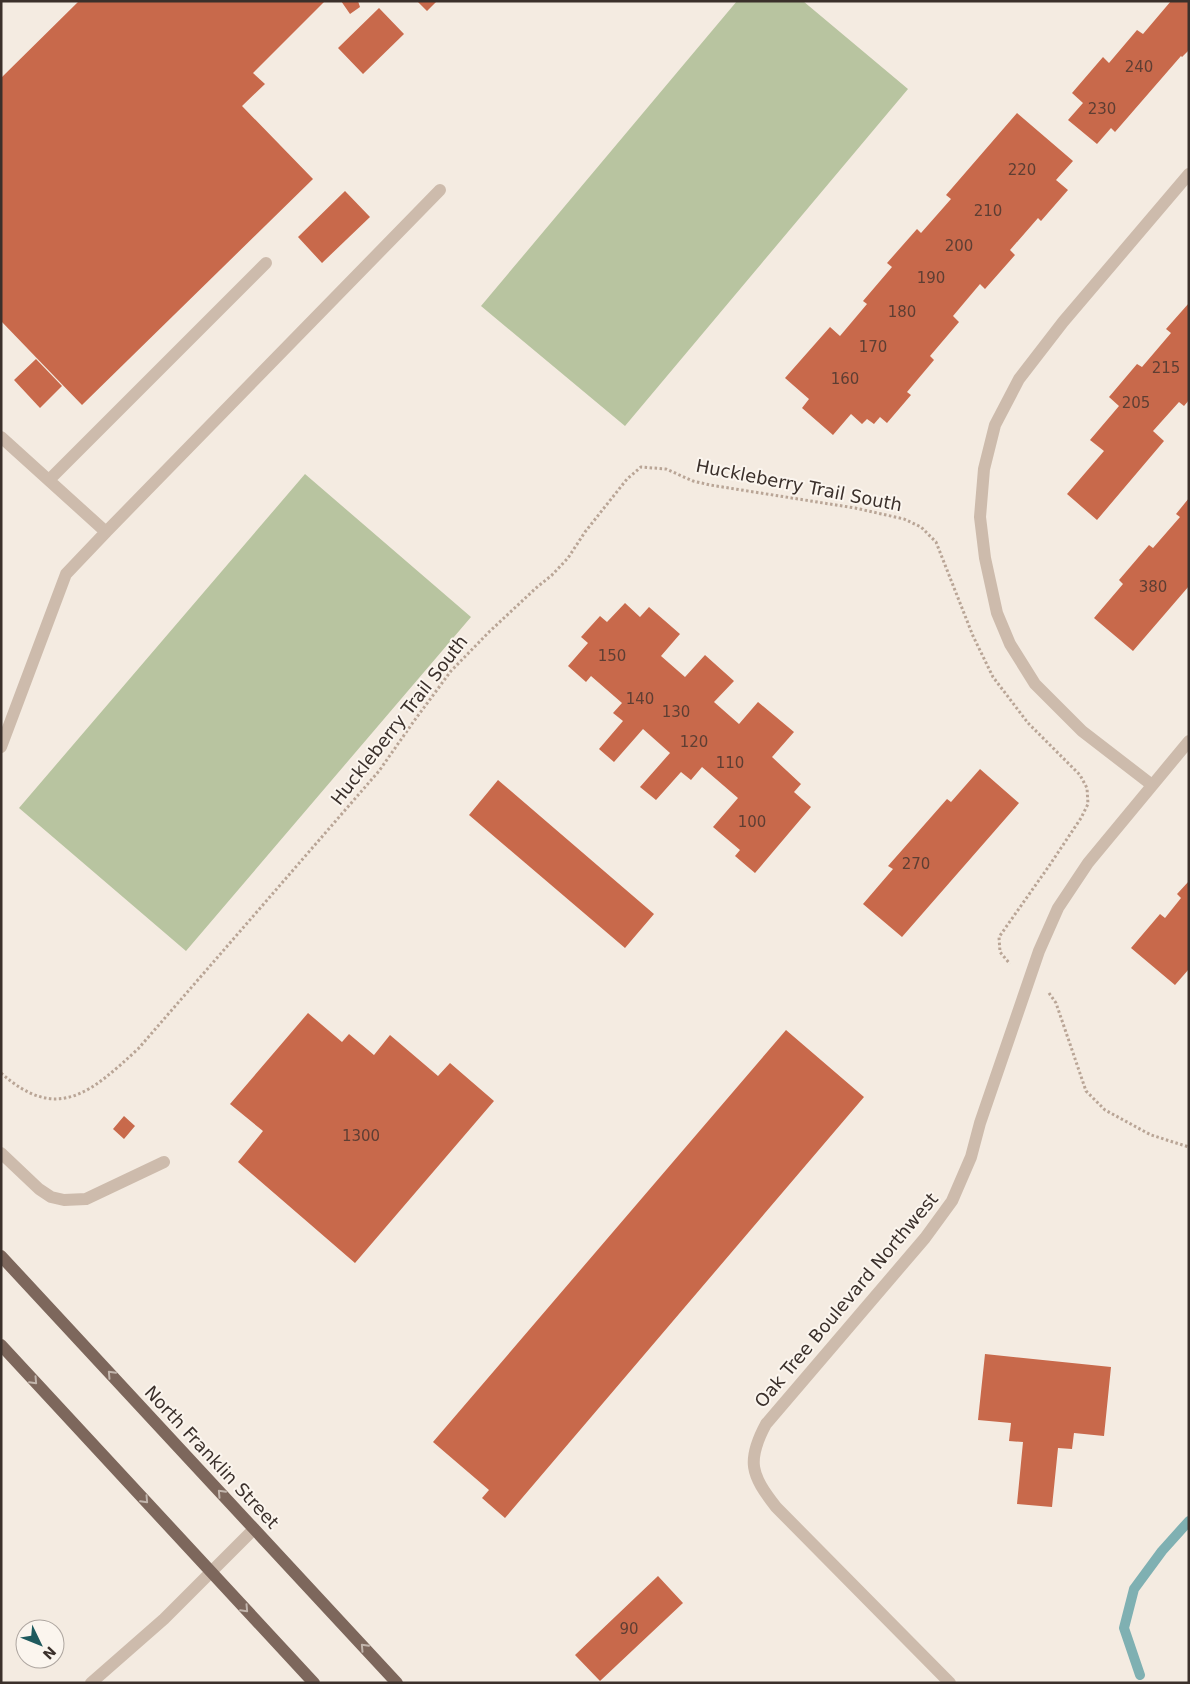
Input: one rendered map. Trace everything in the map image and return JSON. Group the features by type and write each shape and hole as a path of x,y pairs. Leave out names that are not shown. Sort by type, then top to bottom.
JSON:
{"main road":[{"name":"North Franklin Street","path":"1,1256 397,1683"},
{"path":"1,1345 314,1683"}],"street":[{"path":"1152,785 1082,731 1035,684 1010,644 997,612 985,558 980,517 984,469 995,426 1019,379 1063,322 1189,174"},
{"path":"1,747 66,574 440,190"},
{"path":"49,480 266,262"},
{"path":"1,437 106,532"},
{"name":"Oak Tree Boulevard Northwest","path":"950,1683 776,1507 761,1488 753,1466 755,1444 766,1424 926,1238 952,1201 971,1157 980,1123 1039,951 1058,908 1088,863 1189,742"},
{"path":"1,1153 39,1189 51,1196 64,1200 86,1199 164,1162"},
{"path":"91,1683 164,1620 254,1529"}],"path":[{"name":"Huckleberry Trail South","path":"1,1073 32,1095 54,1099 72,1097 88,1090 106,1078 138,1049 380,771 414,721 451,672 489,632 568,558 585,532 627,479 642,467 666,469 693,481 710,485 856,508 914,523 929,534 941,551 973,636"}],"green space":[{"path":"737,1 803,1 908,89 625,426 481,306"},
{"path":"305,474 471,617 186,951 19,808"}],"building":[{"path":"79,1 325,1 253,73 265,84 242,106 313,179 82,405 1,321 1,78"},
{"path":"341,1 358,1 360,7 350,14"},
{"path":"417,1 437,1 427,11"},
{"path":"1171,1 1189,1 1189,50 1181,56 1115,132 1111,128 1097,144 1068,120 1083,103 1072,93 1103,57 1109,63 1137,30 1143,34"},
{"path":"379,8 404,34 363,74 338,48"},
{"path":"1017,113 1073,161 1056,180 1068,190 1041,221 1038,218 1010,250 1015,255 985,289 980,284 953,316 959,322 930,356 934,360 907,392 911,395 887,423 880,417 874,424 867,419 862,424 851,414 833,435 802,408 809,399 785,378 830,327 840,336 867,304 863,301 892,267 887,263 917,229 921,233 951,199 946,195"},
{"path":"345,191 370,217 322,263 298,237"},
{"path":"1189,303 1189,400 1184,406 1179,402 1153,431 1164,441 1097,520 1067,494 1104,451 1090,440 1119,406 1109,397 1137,364 1142,367 1171,333 1166,329"},
{"path":"36,359 62,386 40,408 14,380"},
{"path":"1189,498 1189,586 1133,651 1094,618 1123,584 1119,580 1149,545 1153,548 1180,517 1176,514"},
{"path":"625,603 640,617 649,607 680,634 661,656 685,677 705,655 734,681 714,702 739,724 758,702 794,732 772,757 801,784 794,792 811,807 755,873 735,856 740,850 713,827 738,798 702,767 691,780 681,772 656,800 640,787 670,753 643,729 614,762 599,749 623,721 613,713 622,703 591,676 586,682 568,666 588,643 581,637 600,616 607,622"},
{"path":"980,769 1019,803 902,937 863,904 893,869 888,866 947,799 951,802"},
{"path":"498,780 654,914 625,948 469,815"},
{"path":"1189,881 1189,969 1175,985 1131,948 1160,914 1165,918 1181,898 1177,894"},
{"path":"308,1013 342,1042 349,1034 374,1055 390,1035 438,1076 450,1063 494,1101 355,1263 238,1162 263,1131 230,1104"},
{"path":"786,1030 864,1097 505,1518 482,1498 489,1490 433,1442"},
{"path":"124,1116 135,1126 124,1139 113,1129"},
{"path":"985,1354 1111,1367 1104,1436 1074,1433 1072,1449 1058,1448 1052,1507 1017,1504 1023,1442 1009,1441 1011,1423 978,1420"},
{"path":"658,1576 683,1603 600,1681 575,1655"}],"waterway":[{"path":"1140,1675 1124,1628 1134,1589 1162,1551 1189,1521"}]}
